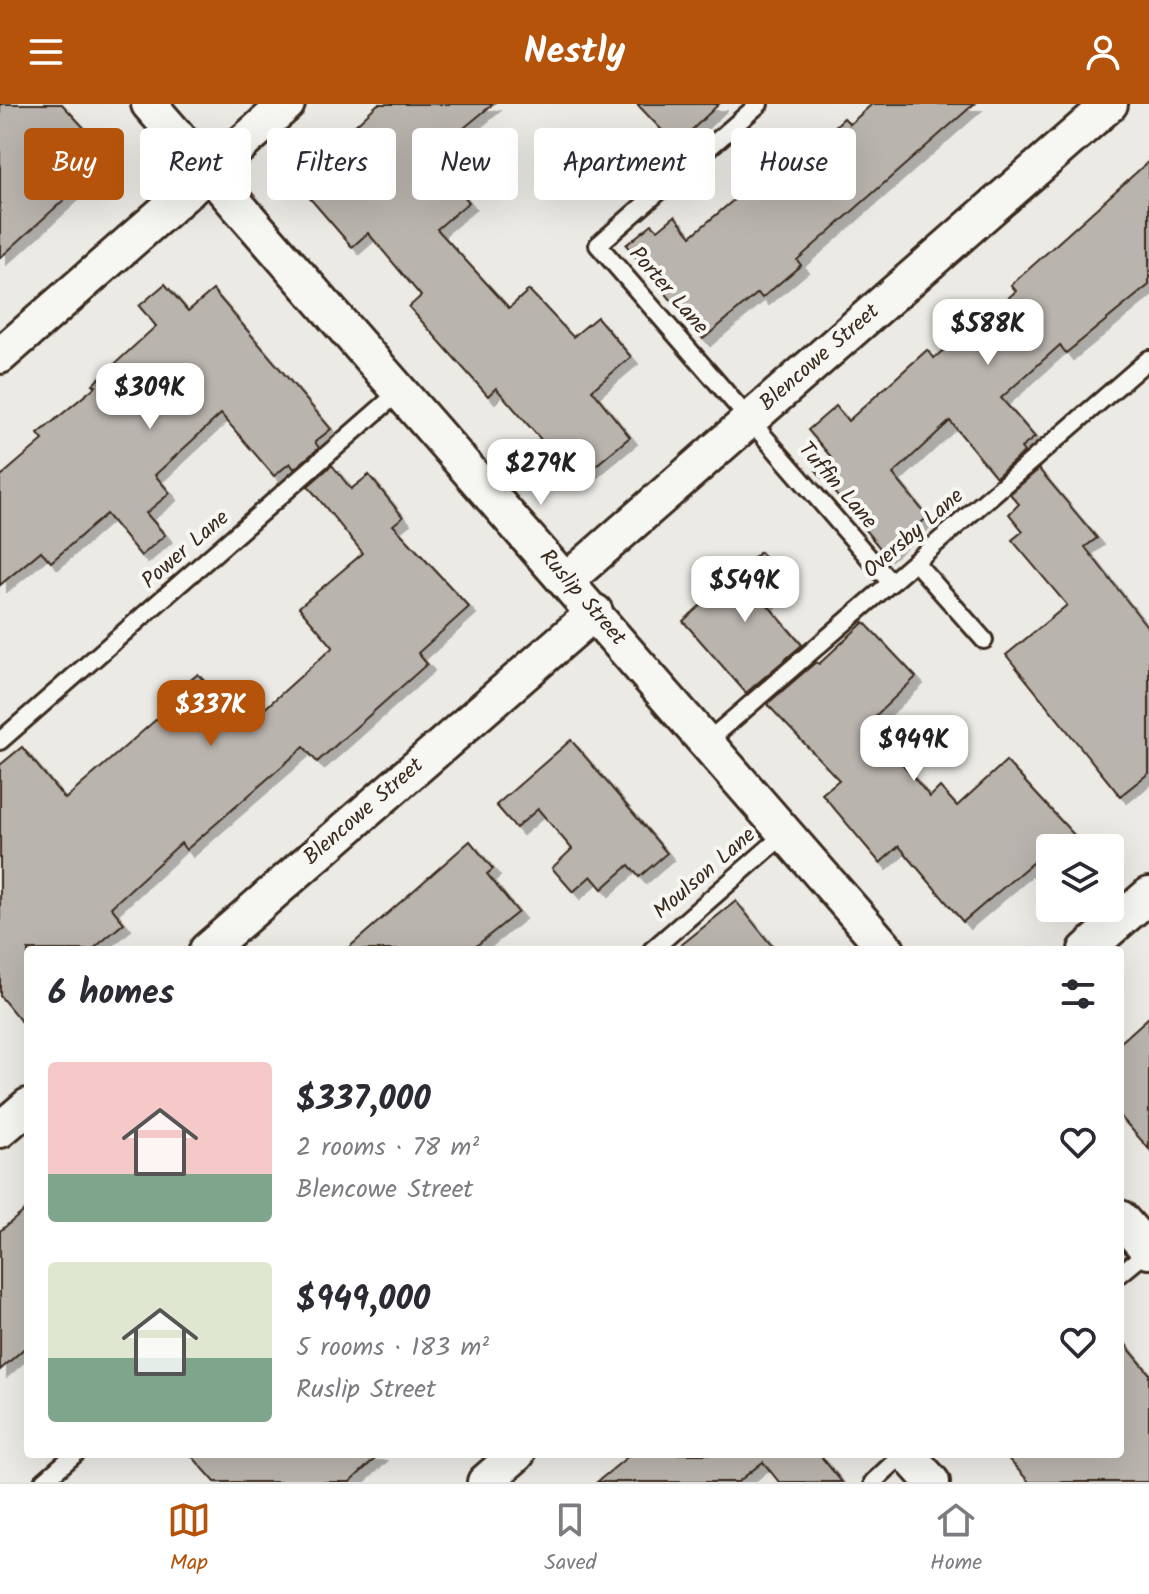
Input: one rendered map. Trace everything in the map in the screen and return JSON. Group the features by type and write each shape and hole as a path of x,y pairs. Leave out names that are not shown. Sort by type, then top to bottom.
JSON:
{"street":[{"name":"Ruslip Street","path":"149,104 170,128"},
{"path":"251,136 287,104"},
{"name":"Blencowe Street","path":"567,580 1110,104"},
{"path":"0,356 178,200"},
{"name":"Ruslip Street","path":"233,200 708,741 884,946"},
{"name":"Blencowe Street","path":"212,946 595,612"},
{"path":"1091,946 1149,895"},
{"path":"0,1130 24,1109"},
{"path":"1124,1223 1149,1251"},
{"path":"485,1482 512,1458"},
{"path":"909,1458 932,1482"}],"lane":[{"name":"Porter Lane","path":"750,419 598,245 759,104"},
{"name":"Oversby Lane","path":"708,741 1149,359"},
{"name":"Power Lane","path":"0,741 400,391"},
{"name":"Tuffin Lane","path":"750,419 891,583"},
{"path":"915,562 984,640"},
{"name":"Moulson Lane","path":"657,946 787,832"},
{"path":"1124,1271 1149,1251"},
{"path":"43,1482 70,1458"},
{"path":"873,1482 900,1458"}],"building":[{"path":"0,104 62,104 84,128 24,128 24,200 64,200 0,258"},
{"path":"378,104 493,104 464,128 412,128 412,200 467,200 469,202 437,229 509,308 529,290 573,337 597,317 631,357 592,390 630,437 577,481 496,388 488,396 409,307 421,296 368,233 352,247 311,200 396,200 396,128 352,128"},
{"path":"637,104 719,104 694,128 660,128"},
{"path":"872,104 974,104 797,260 801,265 762,298 758,293 703,339 626,245 652,224 658,230 675,216 691,236 734,200 856,200 856,128 833,128 844,118 850,124"},
{"path":"1149,161 1149,285 1066,353 1060,345 1001,398 1035,437 1021,448 1024,452 996,477 950,421 893,474 928,517 884,553 816,470 831,457 808,430 836,406 848,421 927,350 934,358 953,342 956,345 1016,291 1011,285"},
{"path":"165,284 188,311 213,290 331,429 315,442 319,448 294,469 290,463 274,476 221,414 155,475 170,493 146,513 165,535 141,556 106,514 51,562 41,551 0,585 0,477 43,440 38,434 96,386 93,384 156,326 139,306"},
{"path":"332,465 351,489 369,475 403,517 393,525 469,607 418,653 427,664 317,762 304,747 186,850 181,843 111,907 124,923 97,946 24,946 24,1025 0,996 0,765 22,747 65,799 166,711 161,705 198,674 224,704 242,689 261,712 333,647 299,607 363,553 308,486"},
{"path":"1039,469 1097,538 1085,547 1149,629 1149,773 1120,796 1006,655 1067,605 1012,540 1023,531 1009,514 1019,504 1010,494"},
{"path":"760,552 788,583 766,603 802,645 746,693 683,621"},
{"path":"864,622 916,677 868,723 930,797 940,787 957,806 1006,761 1073,834 1036,834 1036,867 1032,863 963,922 899,846 880,863 822,794 839,780 767,704 816,662 819,664"},
{"path":"571,740 667,853 639,877 629,865 602,889 591,876 573,892 552,868 572,849 538,809 516,828 496,805"},
{"path":"470,841 493,869 487,874 518,912 476,946 351,946"},
{"path":"736,901 772,946 680,946"},
{"path":"1149,1017 1149,1149 1124,1121 1124,1039"},
{"path":"24,1211 24,1349 0,1370 0,1231"},
{"path":"1124,1343 1149,1373 1149,1482 1029,1482 1008,1458 1124,1458"},
{"path":"194,1458 376,1458 350,1482 215,1482"},
{"path":"626,1458 822,1458 842,1482 779,1482 763,1462 738,1482 597,1482"}]}
